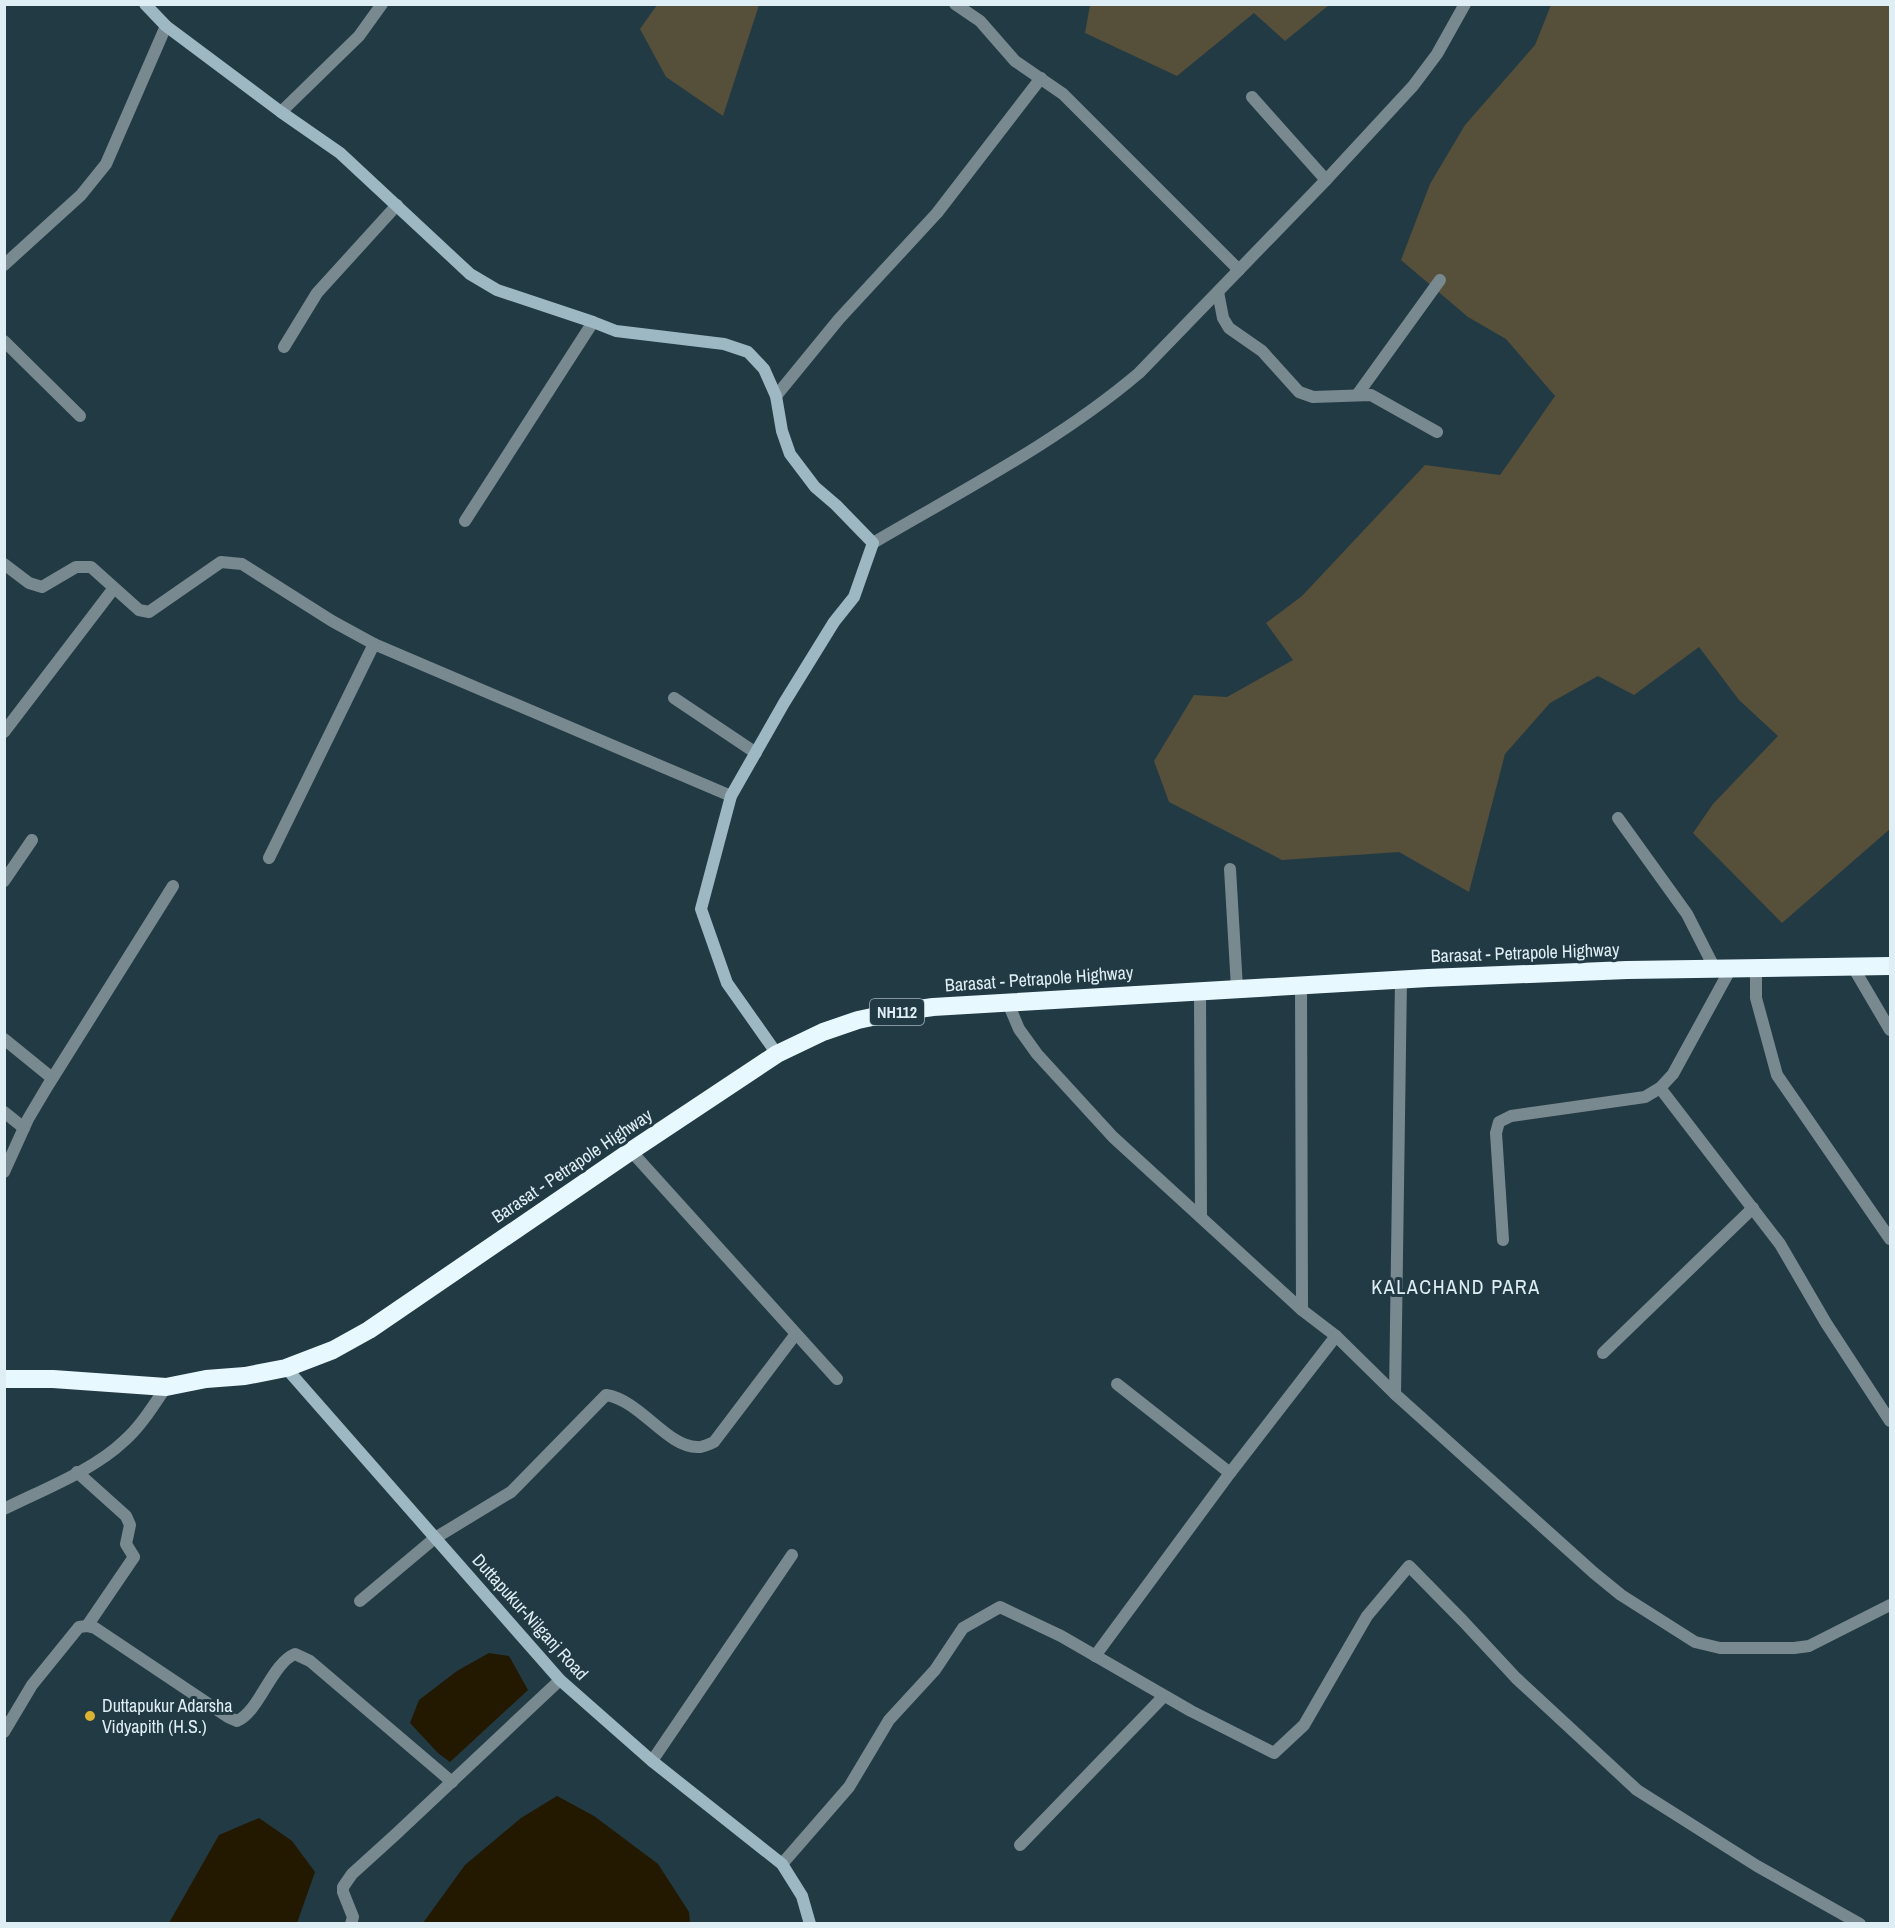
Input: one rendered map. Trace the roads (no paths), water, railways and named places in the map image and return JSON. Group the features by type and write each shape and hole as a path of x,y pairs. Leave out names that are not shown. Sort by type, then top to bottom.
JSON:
{"highway":[{"name":"Barasat - Petrapole Highway","path":"4,1379 53,1379 166,1387 286,1368 333,1350 369,1330 777,1054 823,1032 891,1013 933,1007 1401,979 1627,970 1890,966"}],"street":[{"path":"145,4 166,26 340,153 470,274 497,290 616,331 724,344 748,352 764,369 776,396 782,431 790,454 815,488 836,505 873,543"},
{"path":"281,112 359,36 382,4"},
{"path":"954,4 980,21 1015,61 1041,78 1076,107 1239,270"},
{"path":"777,1054 727,983 701,909 731,796 834,622 854,597 873,543 1074,424 1139,373 1326,180 1413,86 1437,54 1465,4"},
{"path":"4,265 81,195 106,164 166,26"},
{"path":"776,396 832,327 937,213 1041,78"},
{"path":"1252,97 1326,180"},
{"path":"284,347 317,293 397,205"},
{"path":"1358,395 1440,280"},
{"path":"1218,292 1223,318 1229,328 1262,351 1299,392 1313,397 1358,395 1377,398 1437,432"},
{"path":"465,521 593,322"},
{"path":"4,340 80,416"},
{"path":"4,564 36,587 42,587 76,567 91,567 139,610 148,612 221,562 242,564 332,621 374,644 731,796"},
{"path":"4,732 114,588"},
{"path":"269,858 374,644"},
{"path":"674,698 756,753"},
{"path":"1503,1240 1496,1133 1499,1122 1511,1116 1645,1097 1660,1088 1673,1074 1723,969 1687,914 1618,818"},
{"path":"4,881 32,840"},
{"path":"1230,869 1237,988"},
{"path":"4,1172 24,1128 52,1078 173,886"},
{"path":"1853,967 1890,1030"},
{"path":"1756,968 1756,998 1777,1076 1890,1239"},
{"path":"1395,1394 1401,979"},
{"path":"1301,985 1302,1310"},
{"path":"1200,990 1201,1217"},
{"path":"1008,1003 1027,1041 1072,1094 1113,1137 1302,1310 1336,1336 1395,1394 1620,1595 1695,1642 1720,1648 1809,1646 1890,1605"},
{"path":"4,1039 52,1078"},
{"path":"1660,1088 1780,1244 1826,1323 1890,1421"},
{"path":"4,1112 24,1128"},
{"path":"631,1151 837,1379"},
{"path":"1603,1353 1753,1208"},
{"path":"360,1601 435,1538 511,1492 606,1395 616,1396 628,1402 682,1444 698,1448 714,1442 795,1335"},
{"path":"1095,1656 1230,1473 1336,1336"},
{"name":"Duttapukur-Nilganj Road","path":"286,1368 560,1680 652,1761 782,1863 802,1896 810,1923"},
{"path":"1117,1383 1230,1473"},
{"path":"4,1509 103,1459 124,1442 138,1426 166,1387"},
{"path":"77,1472 126,1516 130,1525 126,1544 134,1557 87,1626"},
{"path":"652,1761 792,1555"},
{"path":"782,1863 849,1787 889,1720 935,1670 963,1628 1000,1607 1061,1636 1164,1695 1274,1753 1304,1725 1367,1616 1408,1566 1463,1620 1516,1678 1637,1790 1757,1866 1860,1923"},
{"path":"4,1731 38,1677 79,1627 87,1626 95,1628 237,1721 247,1713 284,1661 295,1654 310,1661 452,1782"},
{"path":"351,1923 353,1917 343,1887 352,1874 560,1680"},
{"path":"1020,1845 1164,1695"}],"place":[{"name":"Duttapukur Adarsha Vidyapith (H.S.)","path":"90,1716"}],"district":[{"name":"KALACHAND PARA","path":"1456,1287"}]}
